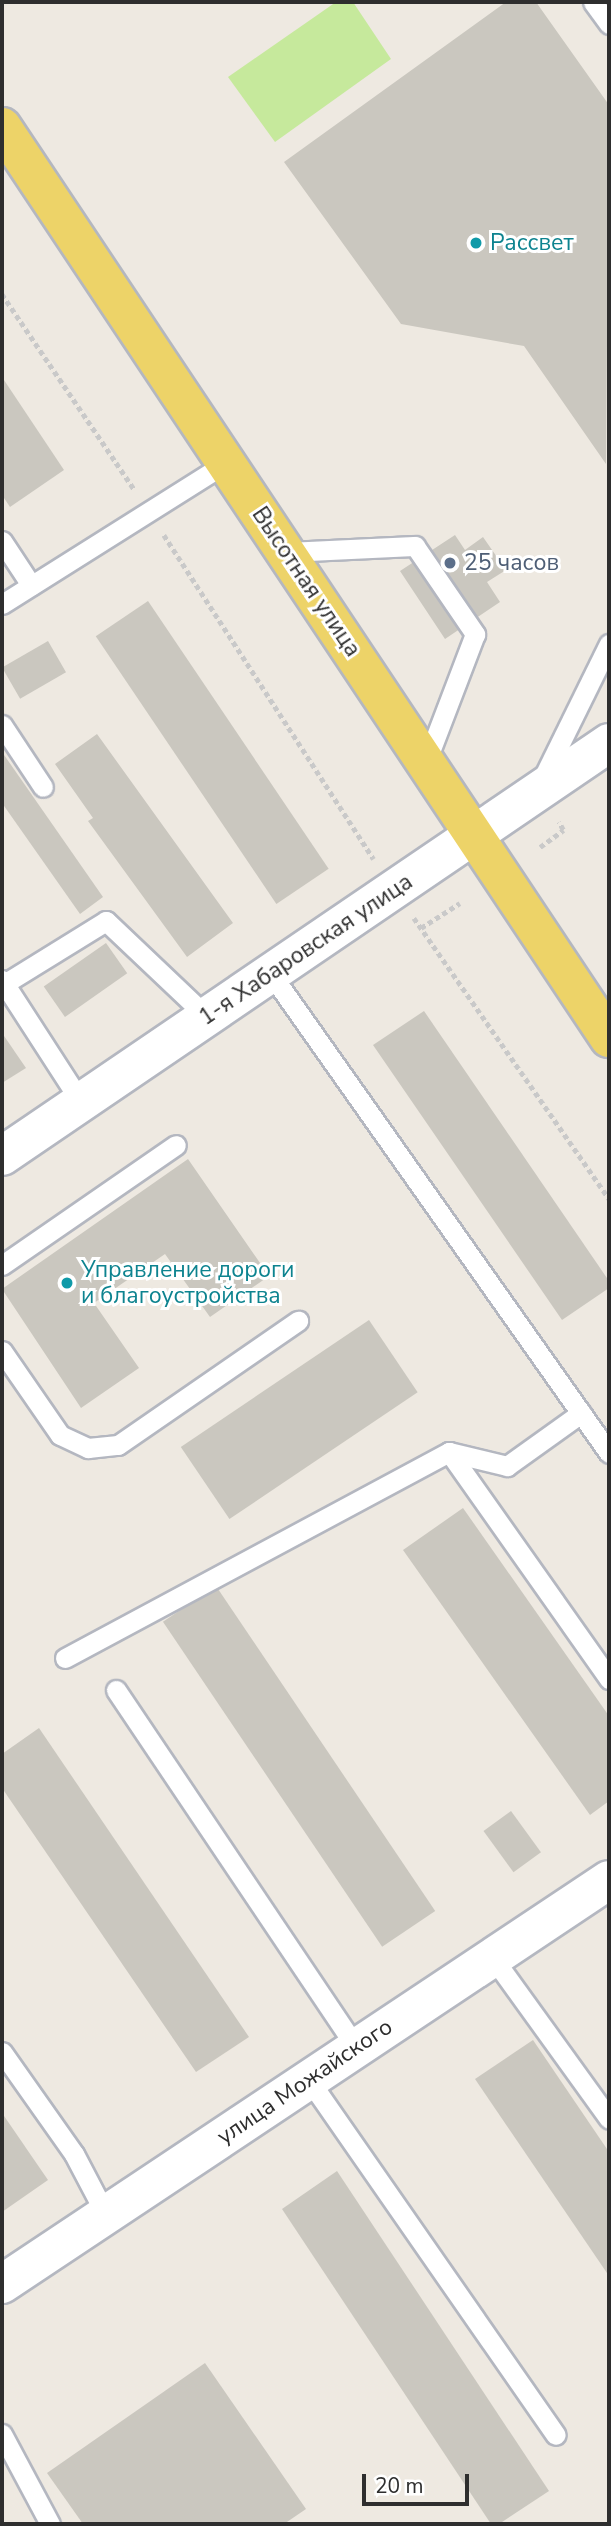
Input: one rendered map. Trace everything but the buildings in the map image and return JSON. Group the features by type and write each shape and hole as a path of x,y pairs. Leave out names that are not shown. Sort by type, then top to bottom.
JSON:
{"main road":[{"name":"Высотная улица","path":"2,127 609,1038"}],"street":[{"name":"1-я Хабаровская улица","path":"2,1156 475,836 546,802 609,743"},
{"name":"улица Можайского","path":"2,2284 609,1880"}],"lane":[{"path":"593,2 609,24"},
{"path":"2,604 226,463"},
{"path":"2,541 31,585"},
{"path":"286,552 415,546 475,634 426,762"},
{"path":"546,802 609,644"},
{"path":"2,725 43,787"},
{"path":"81,1102 3,982 106,921 207,1017"},
{"path":"271,974 609,1453"},
{"path":"2,1265 177,1145"},
{"path":"2,1350 60,1435 89,1448 118,1445 298,1321"},
{"path":"65,1658 449,1452 507,1466 581,1413"},
{"path":"449,1452 609,1679"},
{"path":"116,1690 357,2048"},
{"path":"493,1958 607,2112"},
{"path":"2,2052 74,2154 106,2215"},
{"path":"309,2080 556,2435"},
{"path":"2,2434 50,2524"}],"path":[{"path":"2,293 150,513 374,860"},
{"path":"540,847 564,830 546,802"},
{"path":"460,903 421,928 609,1199"}],"green space":[{"path":"336,2 353,2 391,59 275,142 228,77"}],"place":[{"name":"Рассвет","path":"476,243"},
{"name":"25 часов","path":"450,563"},
{"name":"Управление дороги и благоустройства","path":"67,1283"}]}
